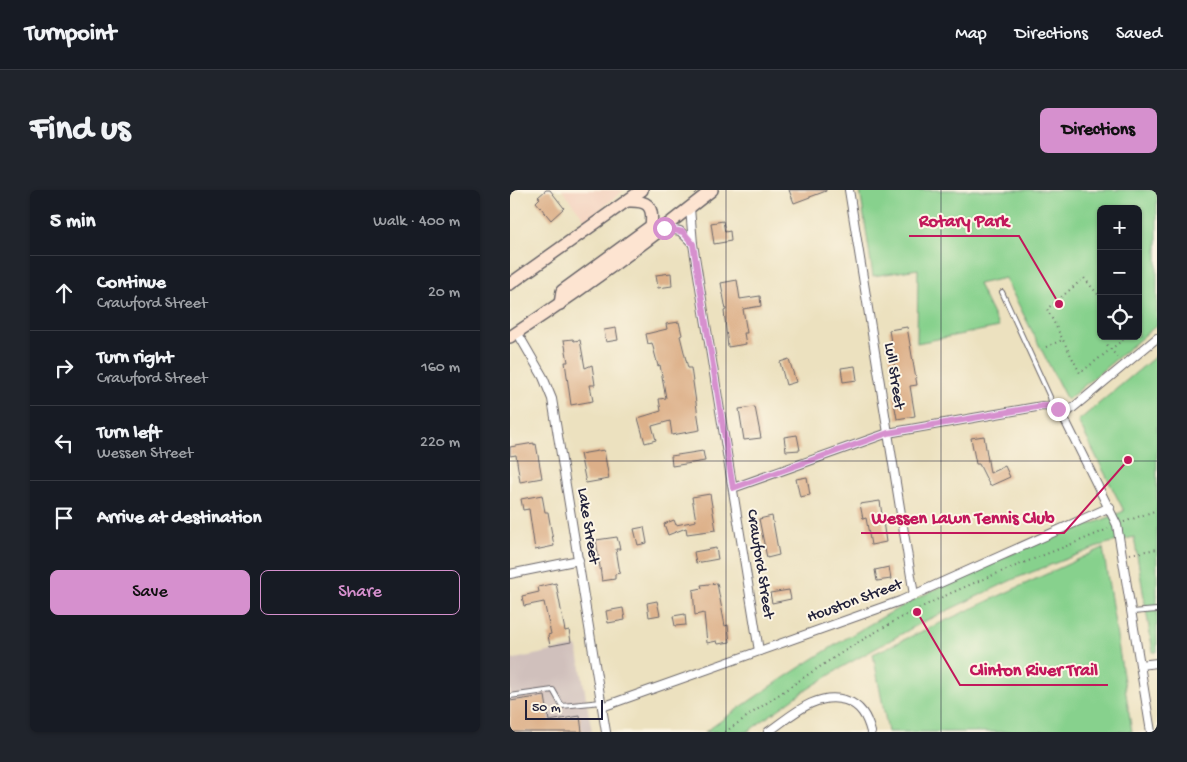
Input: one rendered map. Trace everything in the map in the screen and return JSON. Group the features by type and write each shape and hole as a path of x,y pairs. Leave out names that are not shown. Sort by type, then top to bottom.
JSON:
{"main road":[{"path":"510,284 642,190"},
{"path":"514,334 560,304 664,228 712,190"},
{"path":"560,304 562,291 650,226 652,216 646,203 627,201"}],"street":[{"name":"Lull Street","path":"849,190 914,595"},
{"name":"Crawford Street","path":"690,208 693,244 759,651"},
{"path":"664,228 683,232 693,244"},
{"name":"Lake Street","path":"514,334 544,376 552,399 606,732"},
{"path":"1063,416 1157,338"},
{"path":"733,488 888,433 1052,406 1063,416 1110,507 1117,525 1151,732"},
{"name":"Houston Street","path":"602,705 914,595 1110,507"},
{"path":"510,574 579,560"},
{"path":"1140,665 1157,662"},
{"path":"768,732 813,702 833,698 849,702 858,707 866,719 871,732"}],"lane":[{"path":"1002,292 1050,396 1052,406"},
{"path":"1132,612 1157,610"},
{"path":"510,696 553,690 562,706 602,705"}],"path":[{"path":"1098,295 1084,278 1047,309 1080,373 1123,340"},
{"path":"1046,347 1062,340"},
{"path":"1107,345 1118,358"},
{"path":"725,732 820,666 902,617 951,594 1157,510"},
{"path":"1123,554 1156,548"}],"shaded area":[{"path":"562,190 624,190 586,221"},
{"path":"577,646 592,732 510,732 510,660"}],"green space":[{"path":"860,190 1157,190 1157,325 1142,338 1142,205 1097,205 1097,340 1139,340 1067,400 1005,278 978,284 999,327 917,343 918,269 873,276"},
{"path":"1157,355 1157,652 1153,652 1134,537 1105,544 1014,579 923,622 844,666 800,694 747,732 705,732 824,652 916,599 1002,558 1124,511 1078,421"},
{"path":"1103,548 1132,732 888,732 873,654"}],"building":[{"path":"546,190 550,190 564,208 551,220 536,202 540,198 538,197"},
{"path":"789,190 826,190 826,191 794,203"},
{"path":"723,221 725,232 730,231 731,241 714,244 711,223"},
{"path":"671,273 672,286 658,288 656,275"},
{"path":"737,280 740,299 760,296 761,306 743,309 747,333 744,333 746,344 728,347 724,311 726,310 721,283"},
{"path":"679,322 682,335 680,336 688,368 691,368 700,430 672,435 670,421 652,426 656,440 645,443 638,418 661,411 659,399 666,398 660,365 658,366 652,343 648,344 646,334 667,329 666,324"},
{"path":"907,327 917,385 910,386 915,416 897,419 893,396 900,395 894,361 890,361 889,349 892,348 889,330"},
{"path":"616,328 618,340 606,342 604,330"},
{"path":"573,339 574,341 580,340 585,368 592,365 595,385 590,385 593,401 571,405 565,362 568,362 564,340"},
{"path":"789,359 796,382 786,385 780,362"},
{"path":"855,366 857,380 843,382 841,368"},
{"path":"755,407 761,438 744,440 739,409"},
{"path":"797,435 800,450 786,451 784,437"},
{"path":"984,436 990,473 1005,466 1010,477 990,486 979,464 976,464 971,438"},
{"path":"534,443 534,445 536,444 542,478 520,482 516,455 510,456 510,447"},
{"path":"604,450 609,479 586,483 580,454"},
{"path":"703,451 705,461 672,466 671,456"},
{"path":"807,477 810,495 800,497 796,479"},
{"path":"710,494 716,530 687,534 686,528 668,535 664,524 674,520 676,525 696,521 692,497"},
{"path":"542,495 545,512 548,512 554,546 535,550 529,509 523,510 521,499"},
{"path":"880,501 886,542 871,545 866,518 863,519 860,504"},
{"path":"772,516 779,555 767,558 759,519"},
{"path":"644,527 647,543 638,545 634,529"},
{"path":"617,537 620,549 616,549 620,573 615,574 615,579 602,581 596,540"},
{"path":"716,548 718,559 696,563 694,552"},
{"path":"889,567 891,579 877,581 875,570"},
{"path":"556,583 565,631 569,630 571,642 550,646 548,635 551,634 544,602 524,606 522,596 539,592 538,587"},
{"path":"717,583 725,626 728,625 730,642 718,644 717,641 707,643 704,613 695,615 693,590 702,588 701,585"},
{"path":"789,590 791,599 772,603 770,593"},
{"path":"657,601 660,615 649,617 647,603"},
{"path":"623,608 625,620 608,623 606,611"},
{"path":"685,614 686,625 675,626 673,616"},
{"path":"545,696 549,721 580,716 582,732 510,732 510,701"}],"place":[{"name":"Rotary Park","path":"1059,304"},
{"name":"Wessen Lawn Tennis Club","path":"1128,460"},
{"name":"Clinton River Trail","path":"917,612"}],"route":[{"path":"664,228 683,232 693,244 733,488 888,433 1042,406 1052,406 1058,409"}]}
